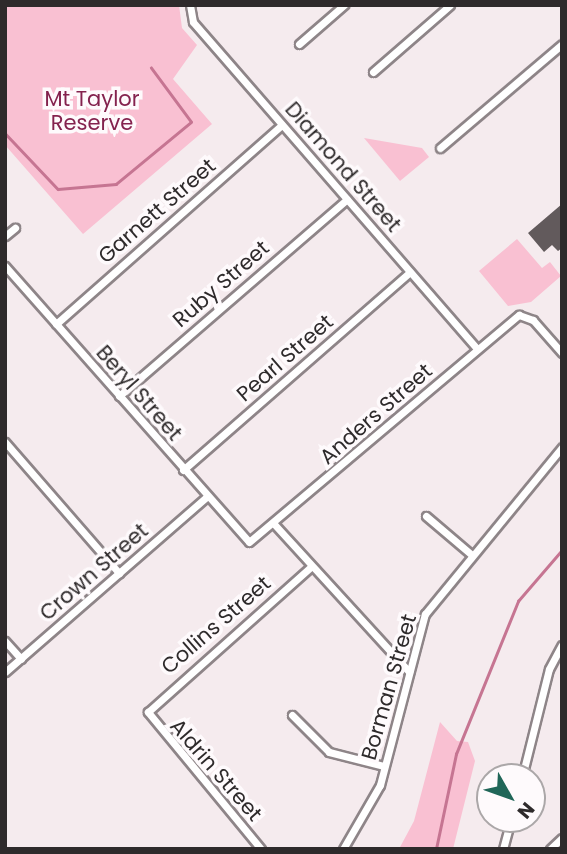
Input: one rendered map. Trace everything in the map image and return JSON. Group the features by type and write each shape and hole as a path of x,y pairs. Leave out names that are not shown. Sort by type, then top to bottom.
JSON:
{"street":[{"name":"Diamond Street","path":"190,5 193,22 477,349"},
{"path":"299,44 344,5"},
{"path":"373,72 450,5"},
{"path":"440,148 562,44"},
{"name":"Garnett Street","path":"55,324 282,125"},
{"name":"Ruby Street","path":"119,396 346,199"},
{"path":"5,236 15,228"},
{"name":"Beryl Street","path":"5,266 206,497 249,542"},
{"name":"Pearl Street","path":"183,470 410,272"},
{"name":"Anders Street","path":"249,542 275,525 512,319 526,315 562,353"},
{"path":"5,442 119,573"},
{"name":"Borman Street","path":"343,849 380,785 425,614 562,447"},
{"name":"Crown Street","path":"5,672 206,497"},
{"path":"426,516 472,555"},
{"path":"275,525 409,672"},
{"name":"Collins Street","path":"148,712 311,567"},
{"path":"5,641 20,659"},
{"path":"526,763 549,669 562,645"},
{"name":"Aldrin Street","path":"148,712 261,849"},
{"path":"292,715 329,752 384,766"},
{"path":"550,849 562,838"}],"green space":[{"name":"Mt Taylor Reserve","path":"5,5 179,5 182,28 197,45 173,79 212,124 83,234 5,145"},
{"path":"364,138 422,148 429,157 400,181"},
{"path":"517,239 542,268 550,262 561,276 531,302 508,306 479,271"},
{"path":"440,722 457,741 468,742 475,761 453,849 399,849 414,821"}],"building":[{"path":"562,204 562,248 558,251 552,245 544,252 528,233"}],"waterway":[{"path":"5,133 58,189 116,184 191,122 151,68"},
{"path":"436,849 456,754 518,601 562,550"}]}
